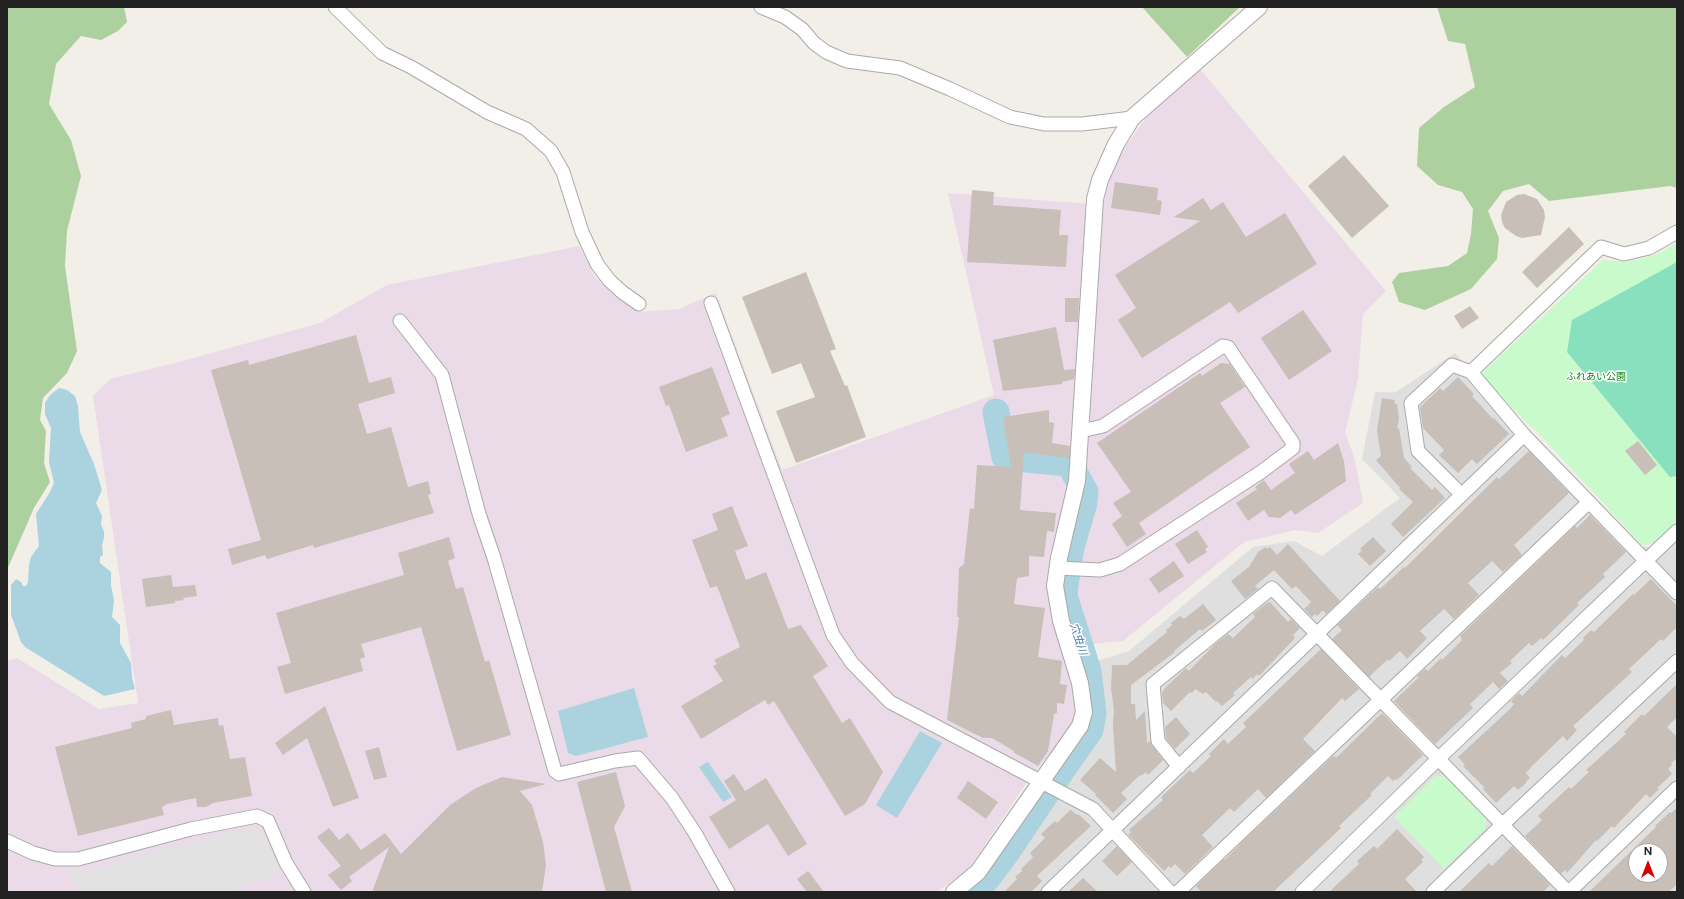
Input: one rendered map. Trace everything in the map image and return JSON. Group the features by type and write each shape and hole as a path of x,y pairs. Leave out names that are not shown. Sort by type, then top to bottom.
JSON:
{"street":[{"path":"335,7 382,53 417,70 488,112 526,129 551,151 563,172 582,232 597,264 609,280 622,292 639,304"},
{"path":"761,7 785,17 802,29 814,43 833,55 847,61 900,68 1010,117 1044,124 1082,124 1132,118"},
{"path":"954,892 978,872 1080,726 1084,712 1080,683 1061,621 1055,586 1057,568 1077,481 1095,199 1100,180 1107,162 1132,118 1259,7"},
{"path":"1471,372 1601,247 1624,254 1649,248 1677,232"},
{"path":"711,303 833,635 852,663 890,702 1093,809 1170,892"},
{"path":"400,321 442,375 479,514 494,558 555,771 559,774 615,761 638,758 672,798 695,833 728,892"},
{"path":"1057,568 1100,570 1120,564 1261,472 1293,448 1293,443 1228,347 1223,346 1103,426 1081,431"},
{"path":"1462,495 1418,450 1411,403 1452,365 1471,372 1524,435 1677,593"},
{"path":"1048,892 1524,435"},
{"path":"1178,892 1589,502"},
{"path":"1302,892 1438,759 1677,531"},
{"path":"1179,767 1158,741 1153,684 1272,588 1568,892 1677,788"},
{"path":"1433,892 1502,824 1677,661"},
{"path":"7,841 33,853 55,859 78,859 192,829 257,816 268,821 286,863 304,892"}],"shaded area":[{"path":"1200,69 1386,291 1363,314 1358,379 1345,433 1354,456 1363,503 1318,533 1296,530 1244,542 1123,641 1068,646 1076,698 1076,718 1067,732 1025,785 968,870 937,892 7,892 7,661 17,658 99,709 138,703 93,396 110,379 175,363 320,323 387,285 579,246 595,277 617,297 638,312 679,309 716,293 782,470 994,395 948,193 1103,205 1114,163 1153,108"},
{"path":"1455,353 1641,547 1654,547 1677,525 1677,892 968,892 983,879 1094,725 1091,663 1129,651 1253,547 1294,541 1322,556 1400,498 1362,459 1375,392 1396,392"},
{"path":"253,827 262,832 281,871 233,892 79,892 70,872 83,870 85,873 112,866 111,863"}],"green space":[{"path":"7,7 124,7 127,22 118,31 101,40 81,36 56,64 49,104 71,140 81,176 67,231 65,266 77,351 67,373 43,398 40,420 46,431 44,463 50,482 34,508 7,570"},
{"path":"1142,7 1240,7 1187,57"},
{"path":"1437,7 1677,7 1677,188 1670,186 1549,201 1529,184 1503,191 1488,211 1499,238 1497,259 1471,289 1425,310 1399,302 1392,282 1399,273 1448,266 1467,253 1471,234 1473,209 1462,192 1438,185 1417,166 1419,128 1444,107 1475,87 1465,44 1448,41"},
{"name":"ふれあい公園","path":"1677,242 1677,521 1654,544 1642,545 1542,437 1483,380 1482,373 1603,260 1625,262 1657,255"},
{"path":"1677,262 1677,476 1670,477 1567,352 1572,320"},
{"path":"1435,776 1448,777 1487,817 1485,829 1444,869 1394,817"}],"water":[{"path":"59,388 67,390 75,396 78,406 80,432 94,464 102,490 96,503 102,516 101,525 104,531 102,546 103,555 100,557 100,563 111,572 111,585 114,601 112,617 120,625 120,643 131,663 132,678 135,689 104,696 25,647 21,642 11,615 11,585 16,579 21,582 23,586 26,586 28,582 31,557 39,546 36,514 54,483 49,462 51,428 45,414 45,403 50,395"},
{"path":"634,688 648,737 576,756 568,753 558,711"},
{"path":"920,731 942,743 897,818 876,805"},
{"path":"708,762 732,797 723,802 699,767"}],"building":[{"path":"1344,155 1389,206 1352,238 1308,186"},
{"path":"1115,182 1158,188 1157,200 1162,201 1160,215 1111,208"},
{"path":"972,190 994,192 993,205 1061,210 1059,235 1068,235 1066,267 967,262"},
{"path":"1524,194 1537,199 1544,210 1545,217 1541,235 1522,238 1516,236 1505,228 1502,222 1501,215 1506,202 1517,195"},
{"path":"1203,198 1211,210 1223,202 1246,237 1285,213 1317,264 1238,313 1230,302 1142,358 1118,320 1136,308 1115,275 1200,221 1174,217"},
{"path":"1569,227 1584,244 1537,288 1522,272"},
{"path":"806,272 836,349 830,351 845,386 847,385 866,437 796,463 776,411 815,397 801,363 772,374 742,297"},
{"path":"1065,298 1079,298 1078,322 1065,322"},
{"path":"1470,306 1479,318 1462,329 1454,316"},
{"path":"1303,310 1332,351 1289,380 1261,338"},
{"path":"1056,327 1064,370 1075,369 1074,379 1062,382 1062,384 1003,391 993,340"},
{"path":"356,335 369,383 391,377 395,393 358,404 367,434 391,427 408,487 428,481 431,494 428,495 434,513 314,548 313,545 267,559 265,555 232,565 228,549 261,540 211,370 248,360 249,365"},
{"path":"1221,363 1230,364 1245,387 1220,403 1250,447 1139,523 1146,534 1127,547 1112,524 1122,516 1113,503 1131,492 1097,443 1200,373 1202,376"},
{"path":"712,367 730,414 721,418 728,436 686,452 669,405 666,406 659,387"},
{"path":"1458,377 1474,394 1472,396 1509,434 1477,464 1472,459 1458,473 1439,455 1444,450 1423,428 1420,407 1440,388 1443,391"},
{"path":"1382,398 1395,400 1394,403 1397,404 1399,418 1397,429 1399,428 1404,458 1412,467 1410,468 1432,490 1435,487 1445,498 1403,537 1391,524 1413,502 1399,489 1400,488 1376,460 1381,456 1377,431"},
{"path":"1049,410 1049,422 1054,423 1052,443 1070,446 1069,458 1024,452 1020,510 1056,513 1054,532 1047,531 1044,557 1029,556 1029,576 1017,578 1014,604 1045,608 1038,657 1062,661 1060,684 1067,685 1064,704 1057,703 1057,713 1054,714 1048,751 1038,766 992,738 983,738 947,720 959,617 957,617 959,568 964,564 970,508 974,509 977,465 1011,467 1003,417"},
{"path":"1638,441 1657,465 1645,475 1625,451"},
{"path":"1338,443 1344,461 1346,481 1295,515 1291,510 1280,518 1269,517 1264,510 1248,521 1236,503 1257,489 1255,487 1264,480 1271,490 1295,473 1289,464 1308,451 1314,460"},
{"path":"1529,451 1569,493 1514,545 1522,555 1503,572 1492,561 1468,583 1479,595 1454,619 1444,609 1420,631 1427,638 1407,659 1400,651 1389,661 1388,659 1369,677 1332,639 1342,630 1337,625 1378,587 1380,589 1404,567 1405,568 1497,477 1499,479"},
{"path":"732,506 748,546 735,551 746,580 766,572 788,629 801,625 828,666 813,676 842,723 850,718 883,772 865,804 845,816 774,701 768,705 765,700 701,739 681,706 723,681 713,666 717,664 714,660 740,647 717,586 710,588 692,540 718,530 712,514"},
{"path":"1590,515 1626,552 1603,574 1605,577 1577,603 1579,605 1543,640 1541,638 1532,646 1529,643 1510,661 1512,663 1500,673 1508,681 1499,689 1493,682 1470,704 1473,708 1435,744 1394,701 1418,678 1417,676 1425,669 1428,671 1441,658 1442,660 1462,640 1460,636 1575,526 1577,528"},
{"path":"1197,530 1208,547 1205,549 1207,552 1188,564 1175,544"},
{"path":"449,537 455,558 448,561 456,589 463,587 485,662 489,660 511,735 457,751 421,627 361,644 365,657 360,659 363,671 285,694 277,667 291,663 276,613 404,575 398,553"},
{"path":"1373,537 1386,551 1370,566 1358,554 1362,550 1360,549"},
{"path":"1288,544 1340,601 1326,614 1322,611 1317,616 1315,614 1312,617 1304,609 1311,602 1296,586 1292,589 1274,570 1255,586 1258,589 1245,599 1231,581 1249,567 1258,552 1266,547 1267,549 1270,547 1277,555"},
{"path":"1174,561 1184,576 1159,593 1149,579"},
{"path":"171,575 173,587 195,585 197,596 183,598 184,600 175,601 175,603 146,607 142,579"},
{"path":"1651,579 1677,606 1677,627 1663,641 1661,639 1629,669 1632,672 1573,726 1577,730 1567,741 1563,736 1532,766 1526,773 1530,778 1526,781 1527,782 1518,790 1514,786 1496,803 1483,789 1484,787 1463,766 1465,765 1458,757 1510,709 1514,704 1511,701 1519,693 1522,696 1562,655 1565,658 1584,640 1583,638 1591,630 1594,632 1633,594 1634,595"},
{"path":"1270,602 1288,622 1291,619 1300,628 1293,635 1295,638 1259,676 1257,674 1253,679 1251,677 1233,693 1235,695 1222,706 1206,692 1203,694 1195,689 1171,711 1163,703 1162,693 1164,689 1186,668 1189,671 1214,645 1228,634 1233,638 1255,617 1253,614"},
{"path":"1203,604 1216,620 1202,631 1200,629 1174,651 1175,652 1131,685 1131,704 1135,704 1136,720 1145,711 1147,743 1150,741 1163,760 1148,775 1146,772 1141,776 1140,775 1121,793 1127,799 1113,813 1095,795 1096,794 1080,780 1100,758 1116,772 1113,725 1114,711 1111,688 1112,665 1127,665 1167,632 1166,630 1172,625 1171,623 1180,616 1184,619"},
{"path":"1321,649 1359,689 1345,701 1342,698 1303,739 1315,751 1266,798 1258,789 1234,812 1230,808 1202,835 1213,847 1185,874 1175,864 1171,868 1169,866 1164,871 1128,835 1131,832 1129,830 1163,800 1161,797 1190,770 1193,773 1211,756 1209,754 1224,739 1228,744 1246,727 1243,723"},
{"path":"1677,684 1677,717 1667,727 1677,737 1677,758 1671,763 1672,765 1668,769 1672,774 1657,788 1659,789 1650,798 1646,794 1614,828 1612,826 1597,841 1596,840 1567,873 1565,870 1561,874 1525,836 1542,820 1538,816 1569,787 1571,789 1589,772 1586,770 1626,734 1624,732 1642,714 1644,716"},
{"path":"325,706 359,798 333,807 307,738 283,755 275,743"},
{"path":"171,710 174,725 218,718 219,726 223,725 230,759 245,757 252,796 213,803 206,807 197,807 196,798 167,804 162,807 164,815 78,836 55,747 132,728 131,723 146,719 146,716"},
{"path":"1382,713 1423,755 1397,780 1396,779 1393,781 1388,776 1370,794 1372,795 1339,826 1341,828 1273,892 1201,892 1196,886 1332,757 1334,756 1336,758"},
{"path":"1176,717 1190,734 1175,749 1166,738 1165,727"},
{"path":"379,747 387,777 374,780 365,751"},
{"path":"616,772 625,806 614,827 632,892 606,892 577,782"},
{"path":"734,774 745,791 766,778 807,844 788,856 768,824 729,849 709,817 736,800 724,781"},
{"path":"502,777 546,784 520,791 532,805 543,842 546,865 542,892 372,892 389,847 349,877 352,881 341,890 328,875 341,866 317,837 329,828 339,840 348,833 361,850 385,833 401,854 450,805 476,788"},
{"path":"968,781 998,802 986,819 957,798"},
{"path":"1677,808 1677,884 1669,892 1589,892 1628,854 1628,883 1668,883 1668,843 1640,843 1670,812 1671,813"},
{"path":"1070,810 1077,815 1078,814 1091,826 1037,876 1042,881 1031,892 1004,892 1017,879 1015,877 1033,857 1030,853 1045,838 1041,834 1055,821 1057,823"},
{"path":"1397,829 1424,857 1421,860 1423,862 1405,879 1417,892 1329,892 1359,864 1357,861 1374,846 1377,849"},
{"path":"1117,846 1132,862 1117,876 1102,861"},
{"path":"1512,846 1550,885 1543,892 1459,892 1489,863 1492,866"},
{"path":"808,871 824,892 807,892 797,879"},
{"path":"1083,878 1098,892 1068,892"}],"waterway":[{"name":"穴虫川","path":"971,892 985,881 1006,853 1090,730 1093,713 1088,671 1064,596 1071,547 1084,503 1085,492 1069,463 1005,457 996,412"}]}
